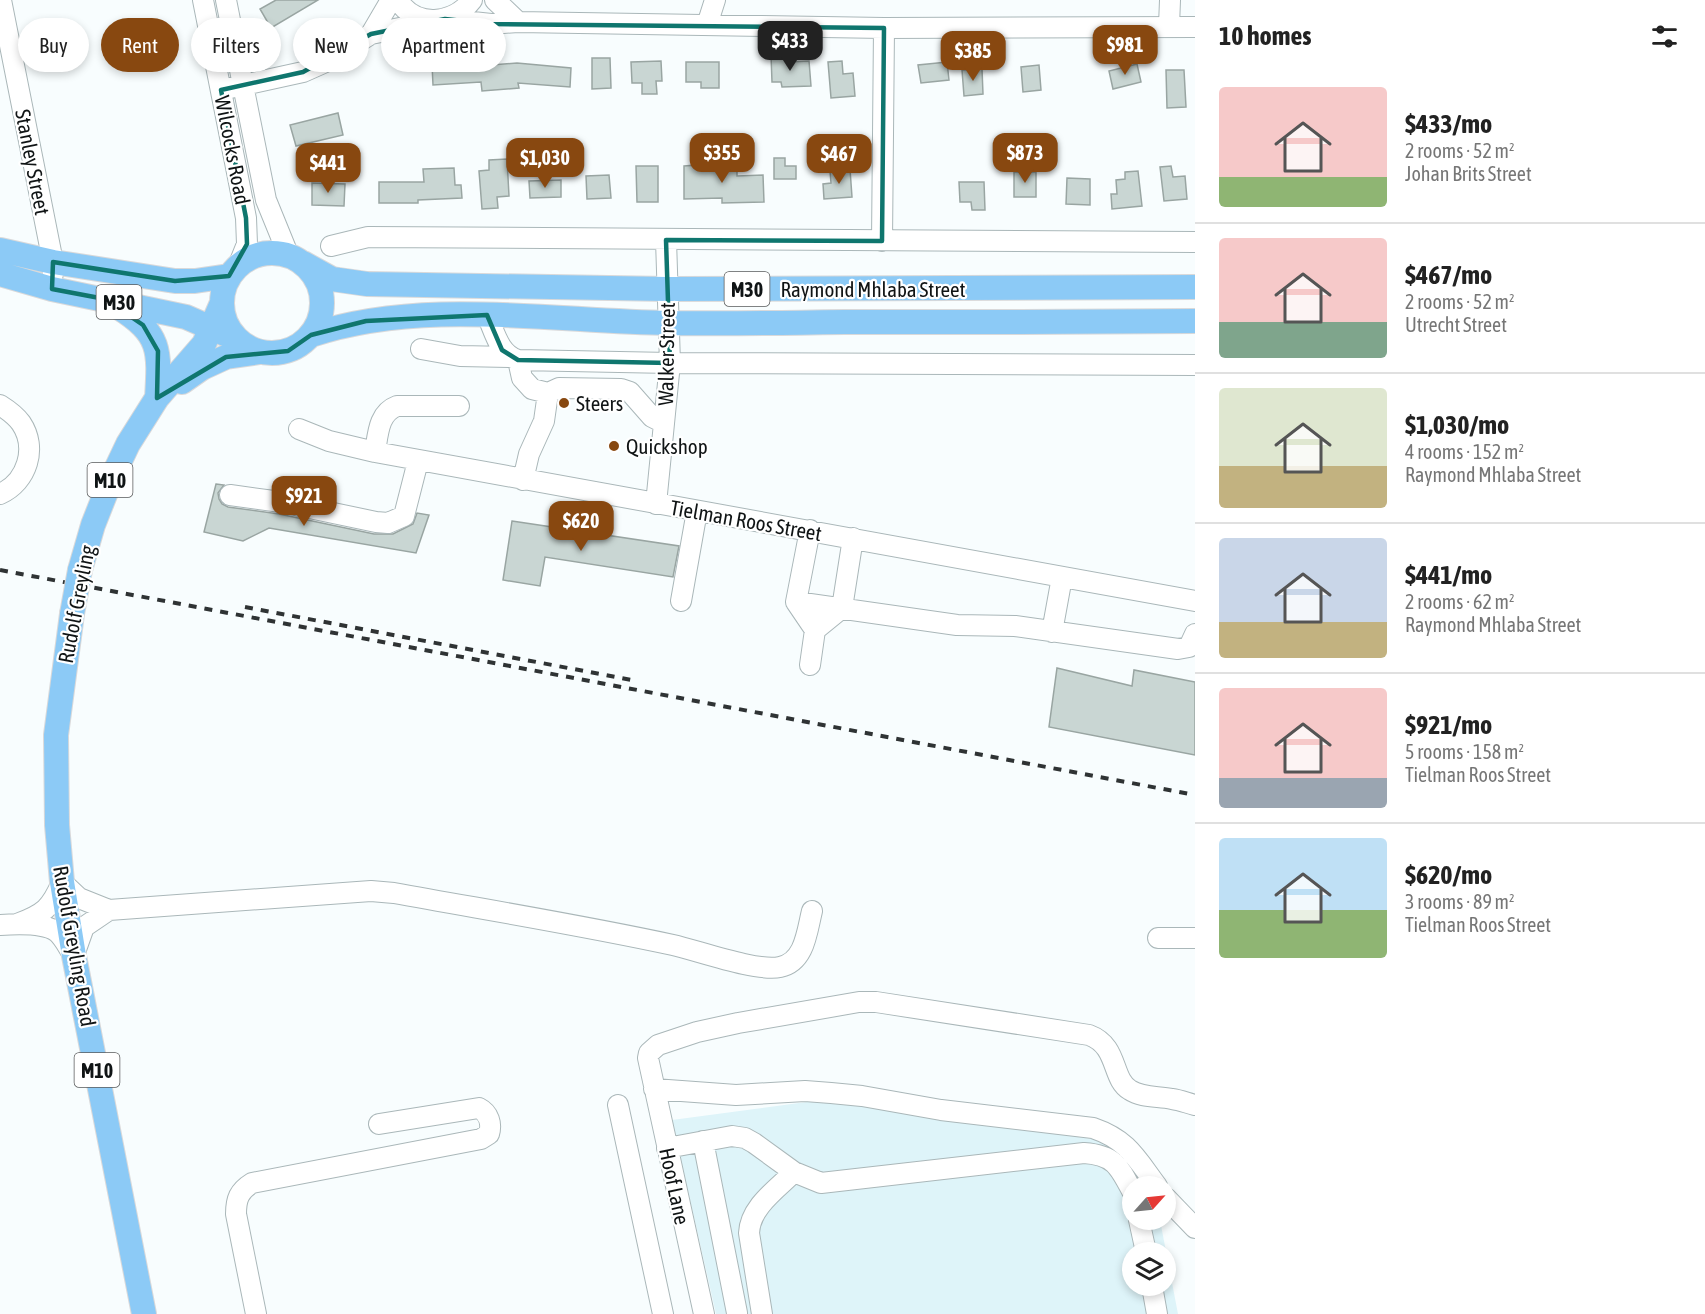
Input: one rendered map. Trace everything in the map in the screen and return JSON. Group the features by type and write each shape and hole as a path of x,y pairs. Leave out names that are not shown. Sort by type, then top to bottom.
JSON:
{"main road":[{"name":"Raymond Mhlaba Street","path":"0,250 53,262 175,281 195,281 234,270 254,255 271,252 295,259 332,279 348,282 667,289 1195,287"},
{"path":"295,259 314,275 321,290 322,306 319,321 311,335"},
{"path":"234,270 223,290 221,305 225,320 236,338"},
{"name":"M30","path":"0,274 52,289 186,317 236,338 247,347 260,352"},
{"path":"105,299 143,325 152,337 158,351 158,398"},
{"name":"Rudolf Greyling","path":"57,825 56,735 72,614 80,570 93,525 128,444 158,398 204,344 221,305"},
{"name":"Raymond Mhlaba Street","path":"260,352 288,351 300,345 311,335 336,327 404,317 487,315 668,323 1195,321"},
{"name":"Rudolf Greyling","path":"158,398 202,368 226,357 260,352"},
{"name":"Rudolf Greyling Road","path":"57,825 62,882 74,956 144,1314"}],"street":[{"name":"Stanley Street","path":"1,0 53,262 52,289"},
{"name":"Wilcocks Road","path":"202,0 246,218 247,244 234,270"},
{"name":"Wilcocks Road","path":"226,0 266,200 295,259"},
{"path":"371,34 391,0"},
{"path":"398,0 410,13 419,18"},
{"path":"444,18 464,9 471,0"},
{"path":"495,0 518,22"},
{"path":"707,25 714,0"},
{"path":"1170,0 1170,26"},
{"path":"506,23 884,28 1195,27"},
{"path":"882,241 884,28"},
{"path":"221,90 303,72 330,60 371,34 381,32"},
{"path":"331,246 368,237 1195,242"},
{"name":"Walker Street","path":"656,504 670,363 666,240"},
{"path":"487,315 502,350 514,359 526,384 532,389 548,393"},
{"path":"421,349 460,356 604,362 1195,365"},
{"path":"603,388 604,362"},
{"path":"523,480 529,454 544,421 548,393 553,389 621,389 630,392 645,411 664,423"},
{"path":"0,405 21,423 28,436 30,448 26,466 8,489"},
{"path":"375,452 384,414 391,408 397,406 459,406"},
{"name":"Tielman Roos Street","path":"299,429 328,441 418,461 1195,601"},
{"path":"230,495 281,502 388,523 404,516 418,461"},
{"path":"681,601 697,511"},
{"path":"810,530 796,602 815,630 810,665"},
{"path":"815,630 842,608 853,538"},
{"path":"1052,632 1062,577"},
{"path":"796,602 957,625 998,625 1178,649 1189,647 1195,634"},
{"path":"9,925 38,916 54,901 62,882 79,898 109,910 383,891 674,946 750,965 780,968 797,958 803,947 812,911"},
{"path":"74,956 84,927 109,910"},
{"path":"9,925 45,927 56,932 74,956"},
{"path":"1158,938 1195,938"},
{"name":"Hoof Lane","path":"704,1314 648,1058 658,1045 698,1032 859,1002 876,1002 1089,1035 1103,1043 1129,1090 1139,1095 1171,1099"},
{"path":"654,1089 736,1095 805,1091 831,1093 941,1110 1093,1128 1121,1141 1150,1176"},
{"path":"1171,1099 1195,1092"},
{"path":"1171,1099 1195,1105"},
{"path":"618,1105 663,1314"},
{"path":"256,1314 236,1214 236,1202 245,1187 252,1183 481,1139 489,1134 490,1129 488,1116 479,1108 379,1124"},
{"path":"667,1148 732,1136 745,1138 794,1172 821,1184 1083,1153 1099,1154 1112,1161 1122,1176"},
{"path":"703,1141 737,1313"},
{"path":"762,1314 749,1233 750,1222 754,1213 794,1172"},
{"path":"1176,1208 1195,1228"},
{"path":"1154,1296 1157,1314"}],"highlighted area":[{"path":"445,19 491,24 884,28 882,241 666,240 670,363 518,360 502,350 487,315 366,321 311,335 288,351 226,357 157,398 158,351 143,325 105,299 52,289 53,262 175,281 229,276 247,244 246,218 221,90 303,72 371,34"}],"shaded area":[{"path":"821,1100 1106,1141 1141,1176 1122,1176 1122,1230 1162,1230 1164,1242 1122,1242 1122,1296 1175,1296 1178,1314 716,1314 672,1120"}],"building":[{"path":"276,0 318,0 281,22 281,18 265,18 260,9"},
{"path":"789,54 789,62 809,61 811,86 782,87 781,82 772,82 771,55"},
{"path":"592,58 610,58 611,88 592,89"},
{"path":"661,61 662,81 656,81 657,94 642,94 642,83 632,83 631,62"},
{"path":"842,61 843,74 853,73 855,96 831,98 828,62"},
{"path":"686,62 719,62 719,88 701,88 701,82 686,82"},
{"path":"947,62 949,80 921,83 918,65"},
{"path":"517,63 571,68 570,87 518,83 519,88 482,91 481,82 433,85 432,72 506,72 506,64"},
{"path":"1137,64 1141,82 1113,89 1109,71"},
{"path":"1039,65 1041,90 1023,92 1021,67"},
{"path":"982,69 983,94 964,96 962,70"},
{"path":"1166,70 1184,70 1186,107 1167,108"},
{"path":"338,113 343,135 296,146 290,125"},
{"path":"774,158 785,158 785,166 796,166 796,179 774,179"},
{"path":"507,159 509,196 497,197 498,208 482,209 479,171 489,170 489,160"},
{"path":"697,163 711,163 711,167 737,166 737,176 763,175 764,202 722,203 722,198 684,199 684,166 697,165"},
{"path":"636,166 658,166 658,202 637,202"},
{"path":"1171,166 1173,177 1185,176 1187,199 1164,201 1160,167"},
{"path":"454,168 455,185 461,185 462,198 418,200 418,203 379,203 379,182 424,182 423,169"},
{"path":"850,169 852,197 824,199 823,184 831,183 830,171"},
{"path":"1138,171 1142,206 1112,209 1111,194 1117,194 1116,180 1125,179 1125,172"},
{"path":"1014,172 1036,172 1036,197 1014,197"},
{"path":"609,175 611,198 587,199 586,176"},
{"path":"1067,178 1090,179 1090,205 1066,204"},
{"path":"561,180 561,197 530,198 529,181"},
{"path":"959,182 984,182 985,210 972,210 971,202 960,202"},
{"path":"312,183 345,184 344,206 312,205"},
{"path":"216,484 224,485 218,493 219,499 228,507 279,514 374,534 393,534 413,524 417,513 429,515 416,553 269,528 243,541 204,532"},
{"path":"512,521 679,546 673,577 545,557 540,586 503,580"},
{"path":"1057,668 1132,686 1134,670 1195,682 1195,755 1049,727"}],"railway":[{"path":"0,570 1195,795"},
{"path":"245,607 637,681"}],"place":[{"name":"Steers","path":"564,403"},
{"name":"Quickshop","path":"614,446"}]}
